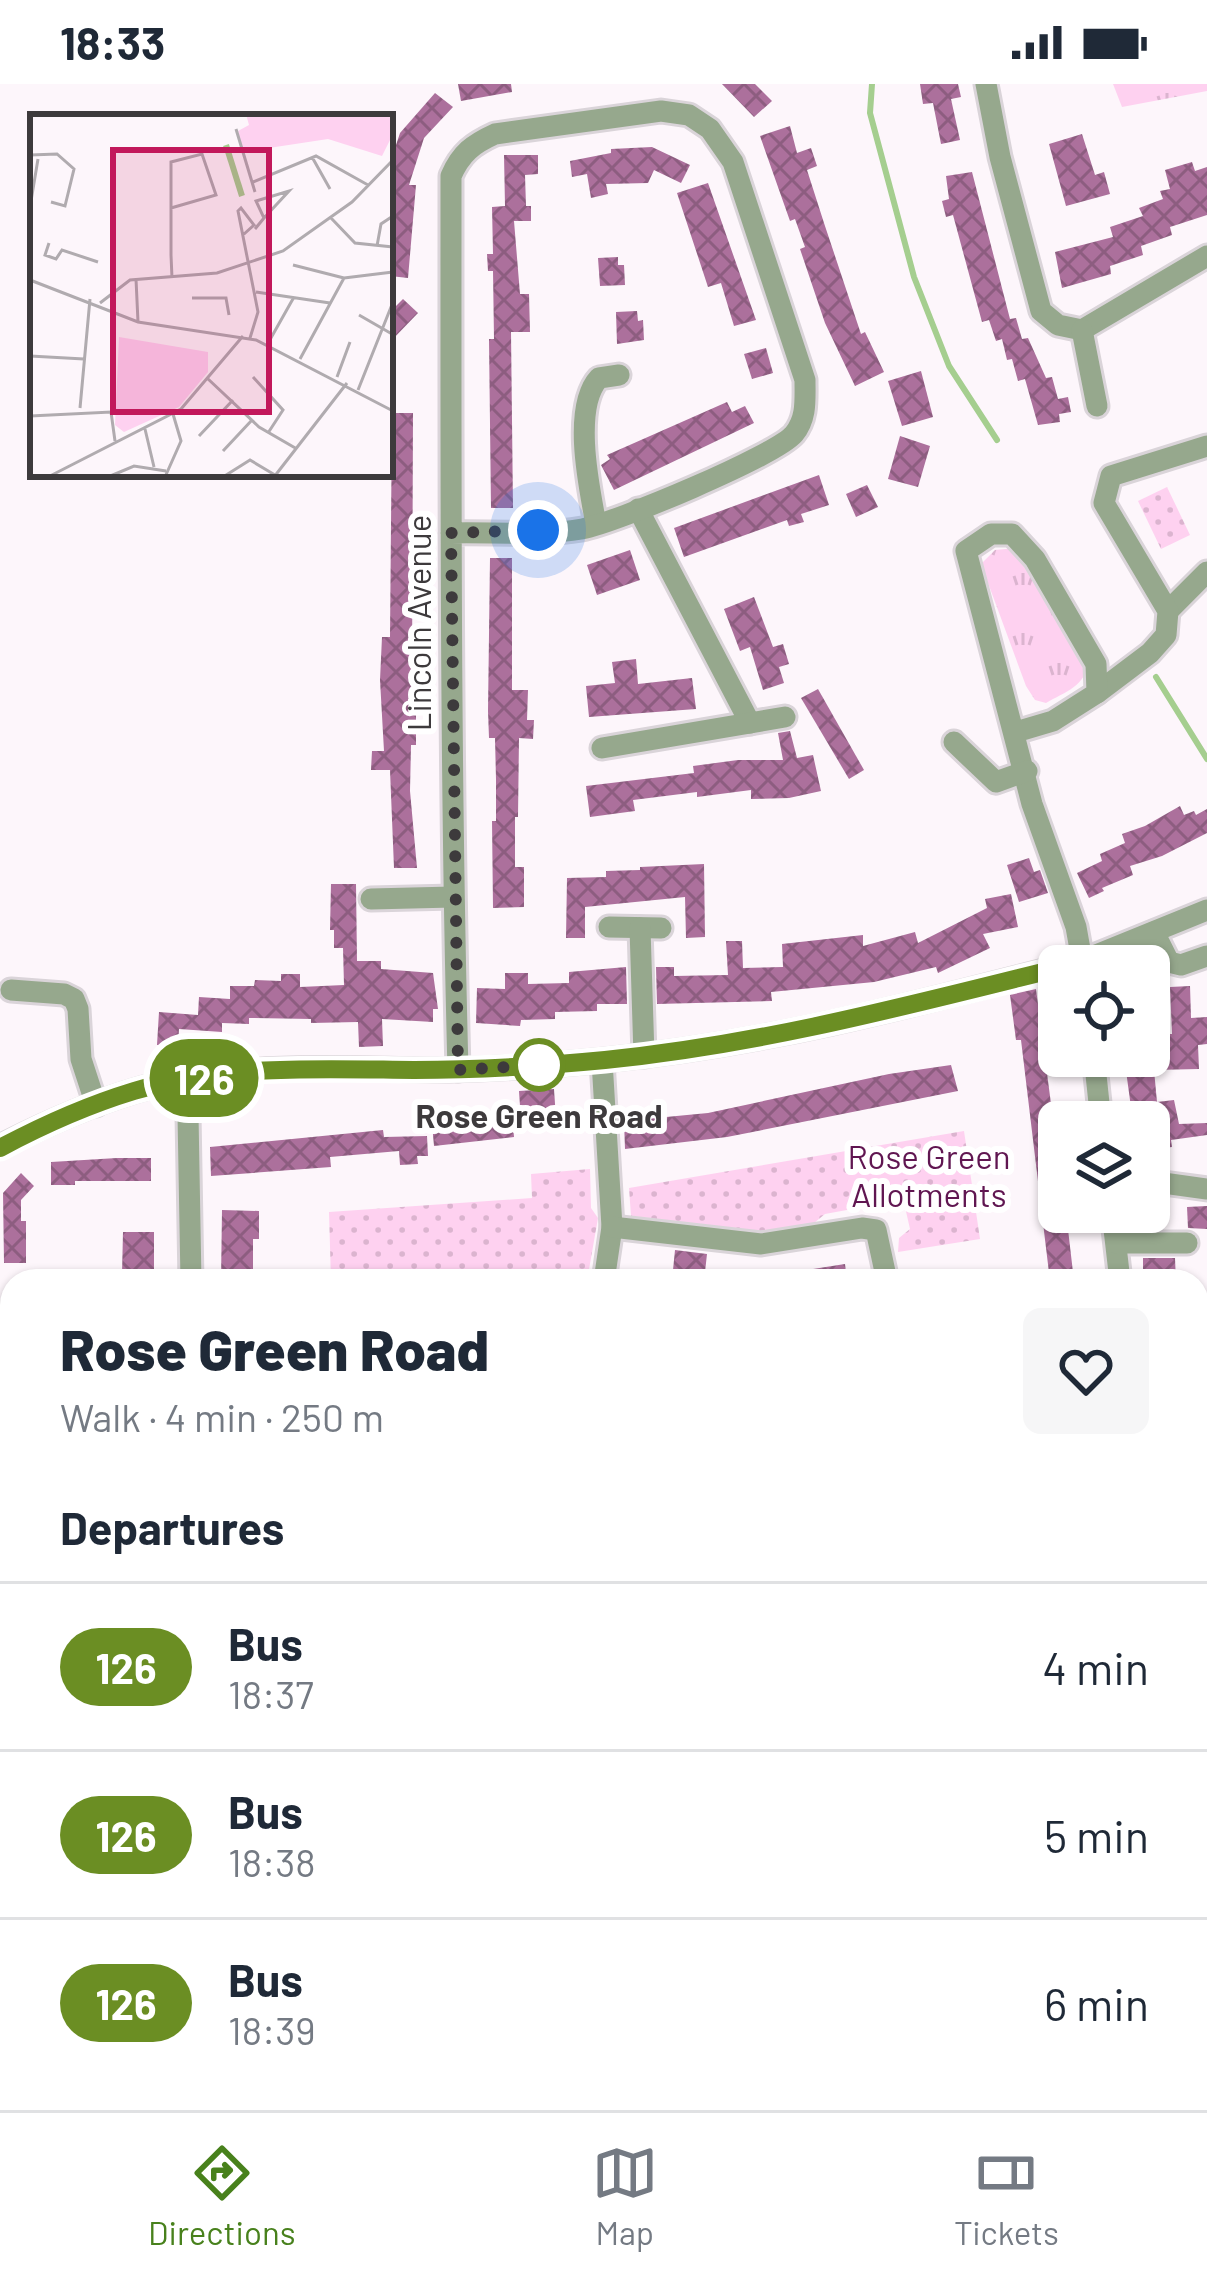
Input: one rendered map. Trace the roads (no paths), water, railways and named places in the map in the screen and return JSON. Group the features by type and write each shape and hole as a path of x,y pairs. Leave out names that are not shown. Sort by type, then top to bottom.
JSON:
{"street":[{"path":"986,84 1000,158 1041,311 1058,325 1082,329 1207,256"},
{"name":"Lincoln Avenue","path":"458,1070 451,176 459,158 495,134 661,111 689,115 725,145 805,380 805,409 798,429 785,443 638,509"},
{"path":"1082,329 1096,406"},
{"path":"596,524 587,477 586,399 599,378 619,375"},
{"path":"1016,732 1053,721 1150,652 1166,635 1168,611 1104,502 1111,476 1207,446"},
{"path":"451,533 582,529 638,509 750,723"},
{"path":"1075,945 1076,927 1032,804 1027,770 966,551 991,534 1012,534 1035,560 1096,664 1097,692"},
{"path":"1168,611 1207,572"},
{"path":"602,748 785,717"},
{"path":"954,742 996,782 1027,770"},
{"path":"371,899 454,897"},
{"path":"1122,945 1207,910"},
{"path":"609,927 651,928 644,1056"},
{"path":"1154,932 1169,962 1181,965 1207,956"},
{"path":"0,1148 136,1090 181,1081 270,1069 458,1070 716,1048 809,1031 1038,974"},
{"path":"11,990 74,999 81,1059 96,1105"},
{"path":"602,1060 612,1227 606,1269"},
{"path":"181,1081 188,1115 191,1269"},
{"path":"1170,1184 1207,1189"},
{"path":"612,1227 761,1244 862,1228 876,1230 884,1269"},
{"path":"1115,1233 1119,1269"},
{"path":"1117,1243 1186,1243"}],"waterway":[{"path":"872,84 870,113 914,277 949,366 997,440"},
{"path":"1156,677 1207,759"}],"place":[{"name":"Rose Green Road","path":"539,1065"}],"park label":[{"name":"Rose Green Allotments","path":"929,1176"}]}
